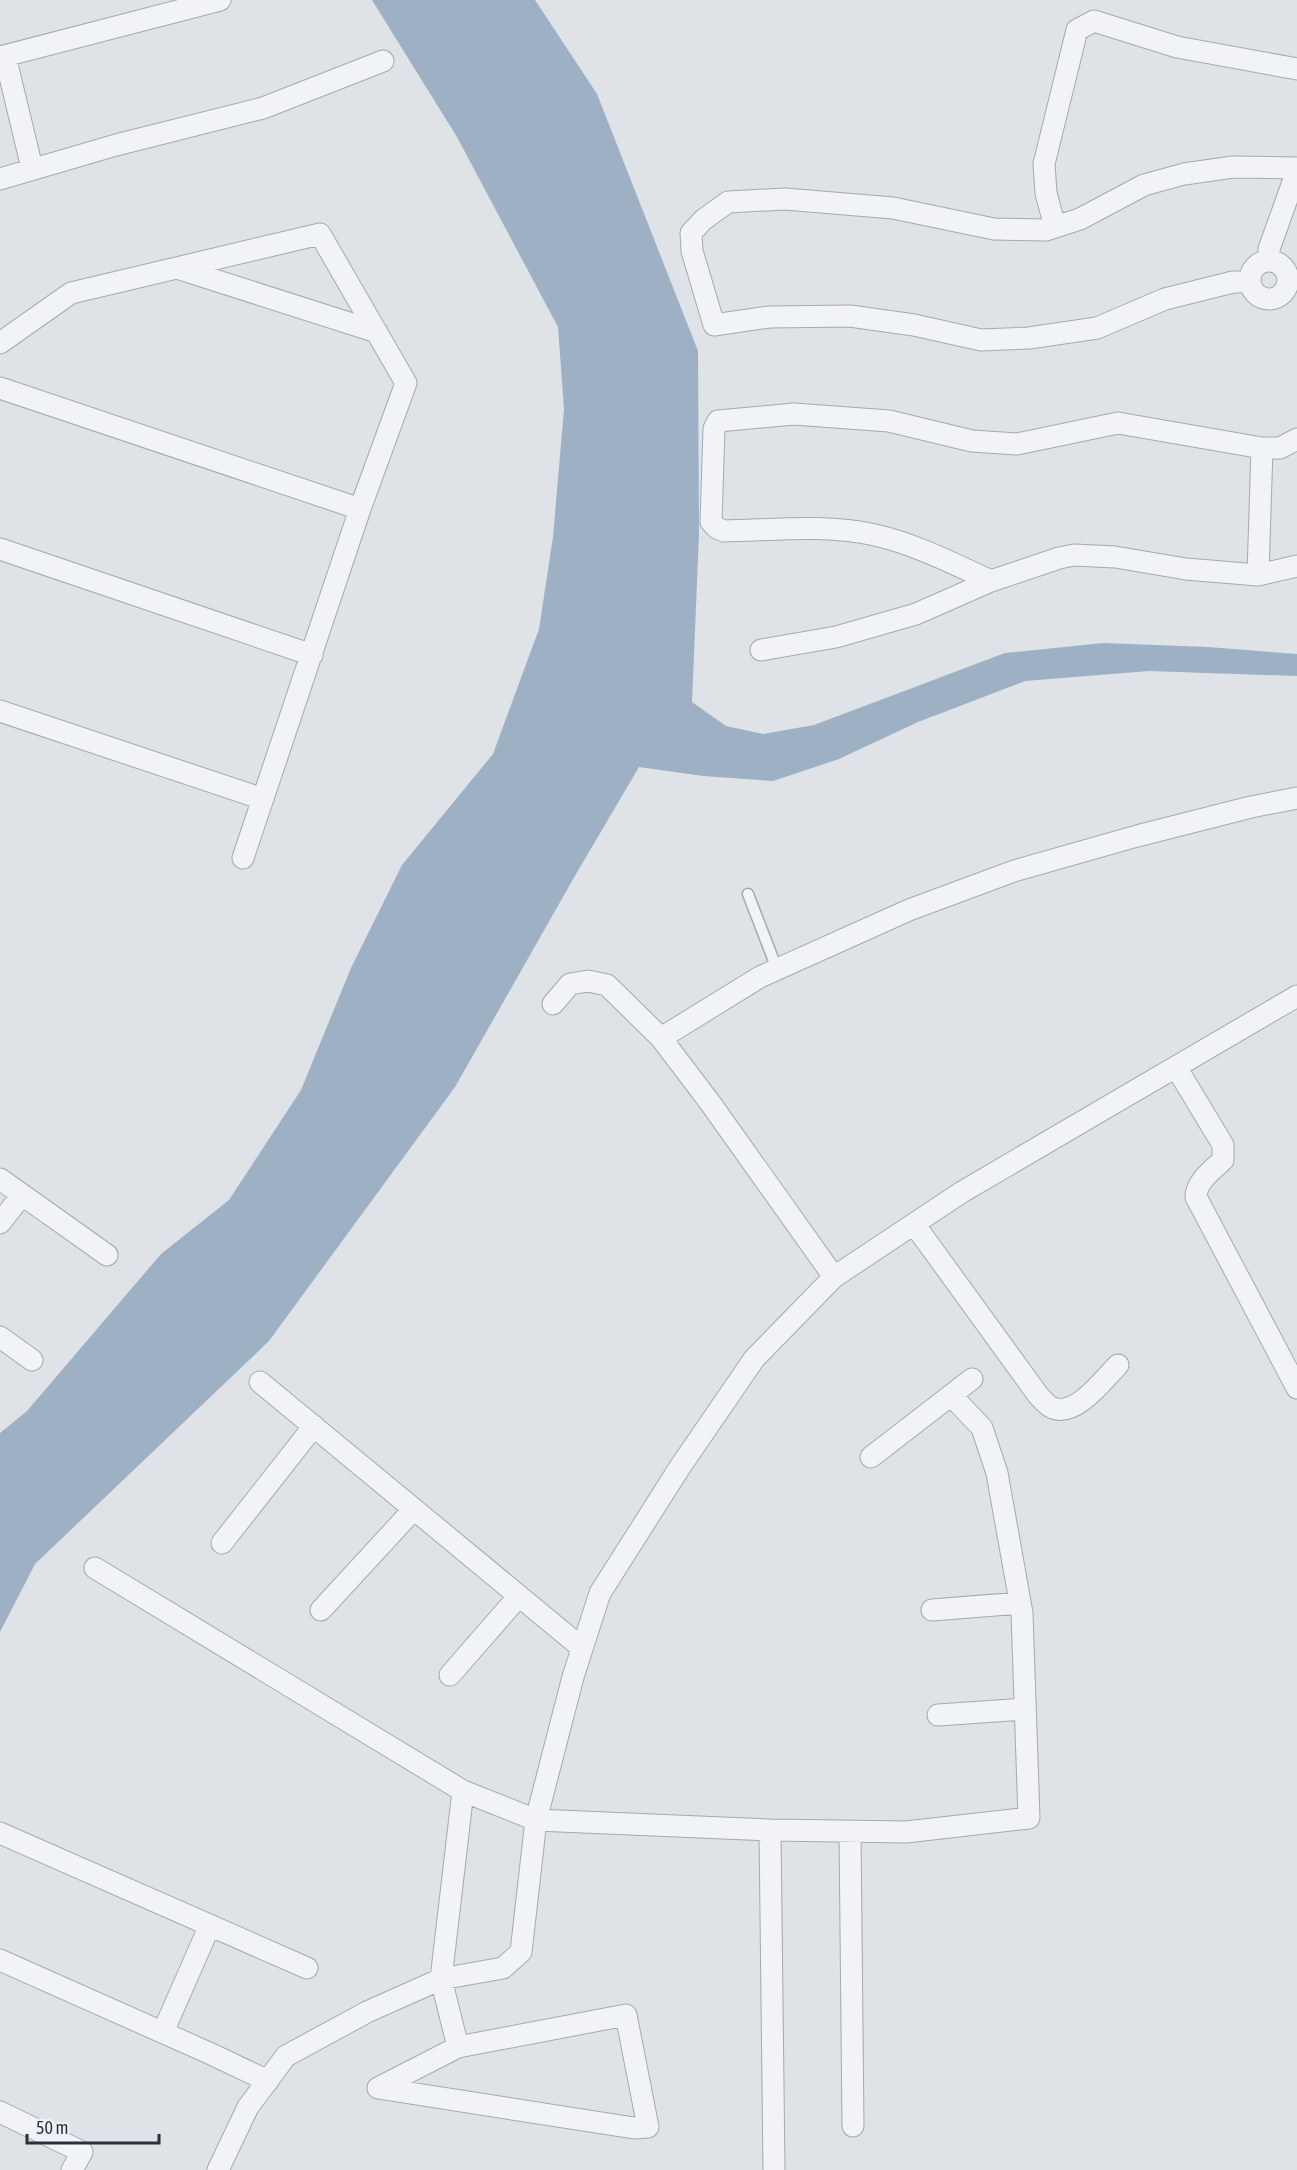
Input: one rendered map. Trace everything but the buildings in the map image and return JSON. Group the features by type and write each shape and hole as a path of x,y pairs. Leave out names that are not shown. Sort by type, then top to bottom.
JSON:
{"street":[{"path":"32,168 2,57 220,0"},
{"path":"1055,227 1046,193 1044,164 1077,30 1094,21 1177,47 1297,69"},
{"path":"0,178 116,145 263,108 383,61"},
{"path":"1250,282 1233,282 1165,299 1097,328 1029,338 981,340 914,325 850,316 769,317 714,325 692,251 692,233 703,220 728,202 785,199 893,208 994,229 1046,230 1080,219 1143,185 1184,174 1233,167 1297,169 1269,249 1269,261"},
{"path":"0,343 71,293 320,234 406,383 360,509 243,858"},
{"path":"1269,261 1277,262 1285,269 1293,286 1278,298 1268,300 1260,298 1253,292 1250,282 1251,272 1259,264 1269,261"},
{"path":"179,268 377,332"},
{"path":"0,388 360,509"},
{"path":"991,581 922,551 875,535 817,528 724,531 717,528 711,522 714,429 718,421 794,414 889,420 972,441 1017,444 1118,423 1262,448 1280,448 1297,439"},
{"path":"1258,574 1262,448"},
{"path":"0,549 312,655"},
{"path":"761,650 836,637 916,614 991,581 1074,555 1115,557 1186,569 1258,574 1297,566"},
{"path":"0,711 264,799"},
{"path":"661,1038 760,977 909,910 1014,871 1137,836 1251,807 1297,798"},
{"path":"554,1004 570,984 588,981 608,986 661,1038 711,1104 834,1277"},
{"path":"218,2170 248,2107 286,2056 367,2012 441,1979 503,1968 521,1952 536,1820 573,1677 600,1593 680,1467 754,1359 834,1277 962,1192 1297,996"},
{"path":"1176,1068 1222,1144 1223,1160 1206,1176 1196,1190 1196,1197 1297,1388"},
{"path":"0,1179 107,1255"},
{"path":"0,1223 22,1195"},
{"path":"914,1224 1038,1395 1051,1408 1064,1410 1076,1406 1118,1365"},
{"path":"0,1337 32,1360"},
{"path":"871,1457 972,1378"},
{"path":"260,1382 582,1648"},
{"path":"96,1568 463,1791 536,1820 770,1830 906,1832 1029,1818 1022,1613 993,1462 982,1428 951,1395"},
{"path":"222,1543 314,1426"},
{"path":"321,1610 414,1509"},
{"path":"450,1675 519,1596"},
{"path":"932,1610 1020,1603"},
{"path":"939,1715 1025,1709"},
{"path":"458,2047 441,1979 463,1791"},
{"path":"770,1830 774,2170"},
{"path":"850,1831 854,2126"},
{"path":"0,1833 307,1968"},
{"path":"163,2032 210,1925"},
{"path":"0,1960 268,2081"},
{"path":"626,2015 648,2127 633,2128 378,2088 458,2047 626,2015"},
{"path":"0,2112 82,2152 72,2170"}],"lane":[{"path":"748,894 777,969"}],"water":[{"path":"372,0 535,0 597,94 698,351 699,534 692,702 726,726 763,734 814,725 1005,653 1103,643 1208,647 1297,654 1297,676 1149,671 1025,681 918,722 839,759 773,781 703,776 639,767 455,1087 269,1341 35,1564 0,1632 0,1433 27,1411 161,1254 229,1200 301,1090 351,968 402,865 493,754 539,629 553,537 564,409 558,327 457,137"}]}
